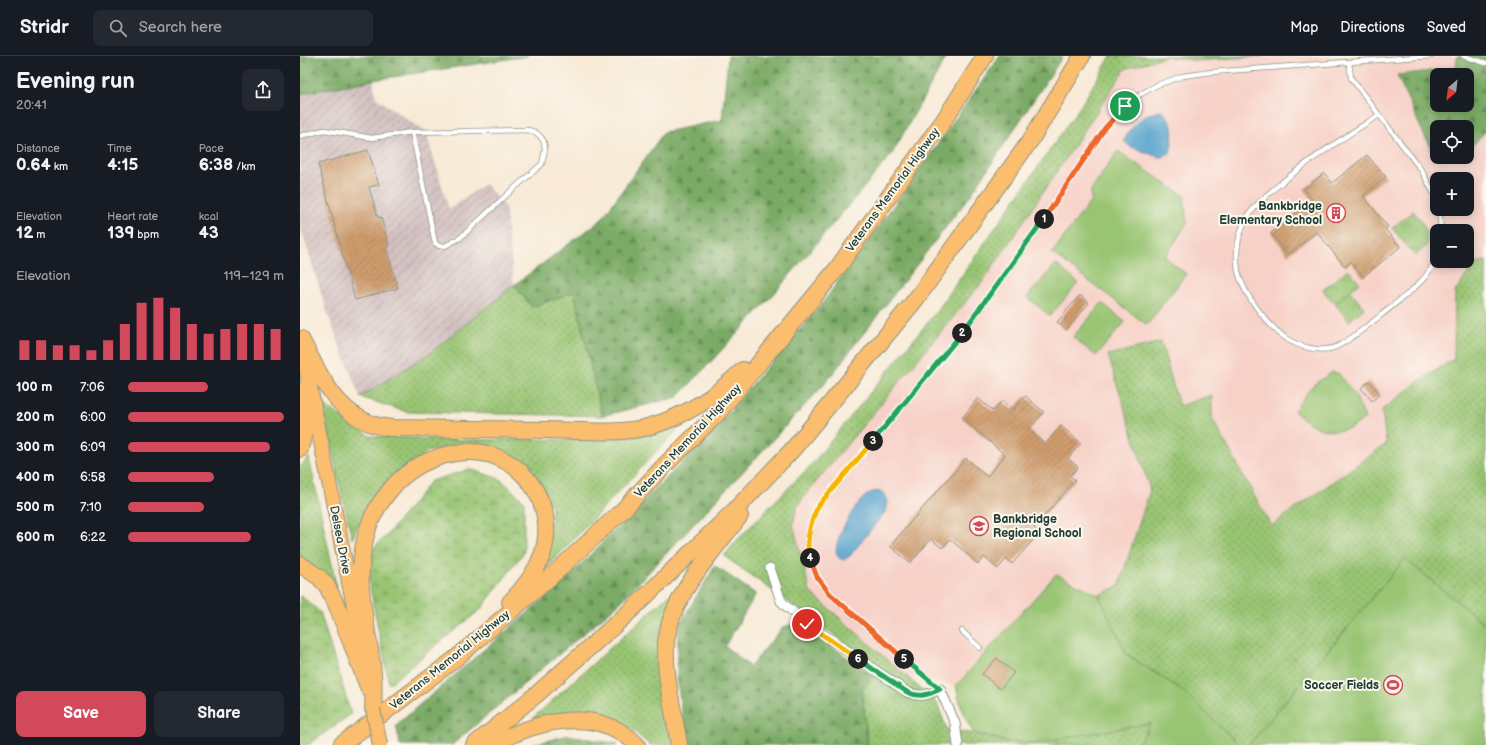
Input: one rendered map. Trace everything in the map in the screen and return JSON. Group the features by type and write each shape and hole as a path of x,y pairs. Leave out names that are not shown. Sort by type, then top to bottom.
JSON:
{"highway":[{"name":"Veterans Memorial Highway","path":"341,745 448,664 547,580 623,510 665,465 718,413 836,270 940,127 985,56"},
{"path":"474,745 537,694 626,615 794,449 916,299 1030,141 1082,56"},
{"path":"300,337 329,389 343,407 352,414 372,425 383,428 604,431 646,428 677,417 699,406 717,393 750,363 763,358"},
{"path":"300,449 304,428 304,395 309,382"},
{"path":"370,690 364,659 360,577 361,556 374,513 379,503 393,486 410,471 419,465 445,455 462,452 473,452 489,455 504,461 514,466 530,481 541,501 544,511 546,533 542,555 532,575 519,592 474,642"},
{"path":"678,745 666,664 666,641 671,620 680,599 692,580 752,501 755,489"},
{"path":"300,564 320,578 327,586 364,659 374,709"},
{"path":"493,745 526,730 570,720 603,723 623,732 637,745"}],"main road":[{"name":"Delsea Drive","path":"300,337 364,659"},
{"path":"370,690 380,745"}],"street":[{"path":"770,568 781,601 807,624 915,696 923,696 940,689 955,723 958,745"}],"lane":[{"path":"940,689 840,604 817,577 812,568 808,551 808,541 812,518 818,506 971,321 1036,231 1105,128 1125,106 1141,94 1157,85 1183,76 1431,56"},
{"path":"1463,56 1486,63"},
{"path":"1348,62 1351,78 1422,170 1430,186"},
{"path":"1379,115 1315,156 1271,192 1248,216 1241,232 1237,255 1238,272 1244,286 1258,309 1280,334 1298,345 1309,348 1327,349 1335,348 1352,337 1414,288 1427,275 1430,268"},
{"path":"300,136 324,130 372,138 412,132 528,130 535,132 540,136 545,149 544,157 542,164 460,238 445,246 439,246 435,244 412,132"},
{"path":"962,631 980,648"}],"shaded area":[{"path":"1263,56 1457,56 1457,68 1430,68 1430,71 1397,75 1430,148 1430,164 1474,164 1474,144 1486,131 1486,261 1474,264 1474,224 1430,224 1430,268 1472,268 1455,292 1454,359 1419,381 1386,444 1270,526 1212,418 1212,396 1179,406 1161,342 1108,355 1150,490 1119,586 1099,595 1055,574 956,686 907,676 810,592 793,524 797,507 806,494 984,280 1125,69 1167,57 1196,61"},
{"path":"373,80 376,98 426,132 449,209 485,184 505,207 514,285 430,353 360,397 328,315 300,226 300,94"}],"green space":[{"path":"300,56 528,56 373,80 300,94"},
{"path":"728,56 947,56 892,154 773,295 678,397 602,416 574,292 532,307 514,285 601,220 664,132 722,120"},
{"path":"1000,56 1063,56 970,196 823,386 621,602 452,745 400,745 396,725 562,583 707,437 824,301"},
{"path":"1111,56 1167,56 1125,69 984,280 806,494 797,507 793,524 810,592 937,703 947,730 970,733 1005,741 1035,743 1151,723 1138,745 868,745 862,691 878,666 724,556 737,540 812,464 937,311 1080,107"},
{"path":"1167,56 1263,56 1196,61"},
{"path":"1457,56 1486,56 1486,131 1474,144 1474,120 1430,120 1430,148 1397,75 1430,71 1430,112 1474,112 1474,68 1456,68"},
{"path":"1118,151 1184,196 1187,223 1165,257 1186,274 1147,325 1052,253 1091,201 1091,190"},
{"path":"1413,211 1424,226 1427,239 1427,245 1415,256 1392,228"},
{"path":"1486,261 1486,625 1405,559 1249,745 1240,745 1183,691 1126,654 1099,595 1119,586 1150,490 1108,355 1161,342 1179,406 1212,395 1212,418 1271,526 1386,444 1382,410 1419,381 1454,359 1455,292 1472,268 1474,268 1475,263"},
{"path":"1056,264 1078,283 1050,316 1027,297"},
{"path":"1348,269 1360,283 1337,302 1332,301 1323,290"},
{"path":"514,285 532,307 574,291 602,416 407,412 360,397 430,353"},
{"path":"1350,291 1364,308 1349,321 1335,304"},
{"path":"1102,303 1125,322 1096,356 1073,337"},
{"path":"1332,372 1338,373 1355,395 1365,418 1354,426 1344,430 1336,431 1320,428 1306,421 1294,411 1312,386"},
{"path":"321,403 370,436 458,440 600,439 681,426 545,569 552,508 527,465 493,451 428,451 372,497 352,539"},
{"path":"309,457 337,589 300,557 300,467"},
{"path":"470,469 500,479 524,501 524,552 481,609 389,684 364,557 387,535 431,481"},
{"name":"Soccer Fields","path":"1405,559 1486,625 1486,745 1249,745"},
{"path":"715,566 756,594 725,646 750,667 783,627 798,623 873,675 862,691 868,745 686,745 677,678 678,626"},
{"path":"1056,574 1099,595 1126,654 1183,691 1240,745 1138,745 1151,723 1035,743 1005,741 973,732 962,711 956,686"},
{"path":"681,584 658,636 673,745 650,745 619,719 533,718"},
{"path":"300,595 320,612 351,714 308,745 300,745"},
{"path":"568,735 618,744 619,745 531,745"}],"water":[{"path":"1161,111 1166,115 1171,124 1173,136 1170,153 1163,157 1158,157 1129,146 1124,141 1134,126 1141,119 1148,114"},
{"path":"880,491 888,500 888,506 885,512 850,556 844,560 838,557 836,549 838,541 853,511 871,492"}],"building":[{"path":"368,150 379,185 369,187 378,218 381,217 389,246 386,247 398,288 355,300 318,164"},
{"name":"Bankbridge Elementary School","path":"1367,155 1386,177 1363,196 1388,227 1385,229 1400,247 1363,277 1351,262 1345,267 1317,232 1288,255 1271,233 1312,200 1304,189 1324,173 1332,183"},
{"path":"1080,295 1089,303 1066,330 1057,322"},
{"path":"1369,381 1380,394 1372,401 1361,388"},
{"path":"1025,396 1044,412 1029,430 1045,444 1061,426 1081,443 1068,458 1078,467 1070,476 1075,480 1034,528 1039,533 1012,564 1006,559 998,569 984,557 978,564 950,539 942,548 931,539 910,563 890,546 966,458 987,477 1005,455 962,418 978,398 993,411 1002,401 1013,410"},
{"path":"997,658 1014,673 1000,689 982,674"}],"place":[{"name":"Bankbridge Elementary School","path":"1336,213"},
{"name":"Bankbridge Regional School","path":"979,526"},
{"name":"Soccer Fields","path":"1393,685"}],"route":[{"path":"807,624 915,696 923,696 940,689 840,604 822,585 812,568 808,551 809,531 812,518 818,506 947,352 971,321 1036,231 1105,128 1114,116 1125,106"}]}
